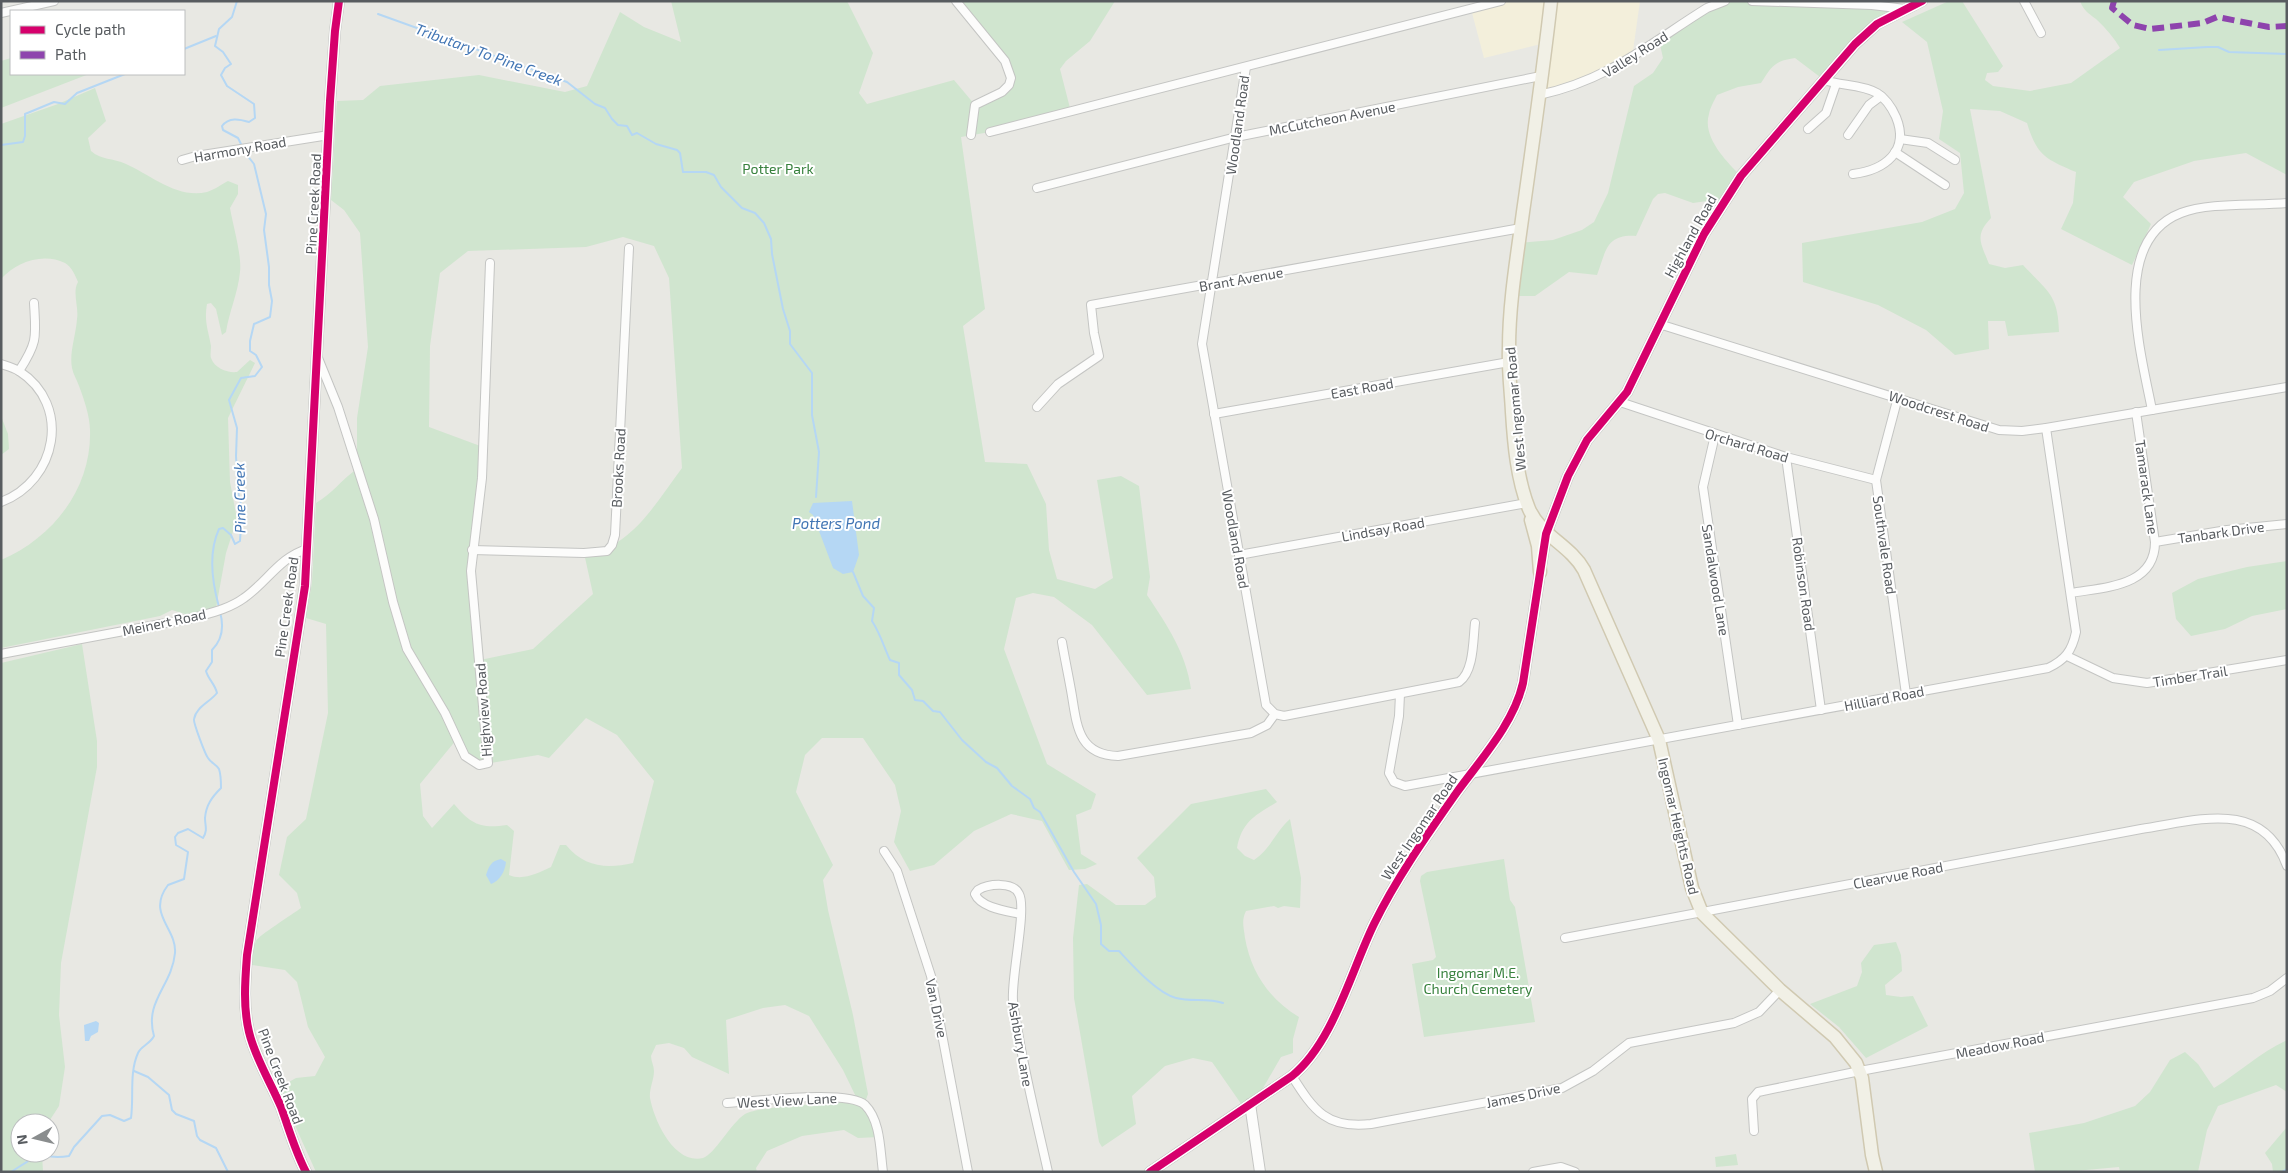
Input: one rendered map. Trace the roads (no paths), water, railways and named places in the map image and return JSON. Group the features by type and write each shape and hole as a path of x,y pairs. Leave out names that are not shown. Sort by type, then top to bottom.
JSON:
{"main road":[{"name":"West Ingomar Road","path":"1546,534 1535,519 1527,503 1516,450 1509,362 1510,321 1521,228 1552,1"},
{"path":"1527,503 1538,546 1540,572"},
{"name":"Ingomar Heights Road","path":"1546,534 1571,552 1584,570 1659,740 1692,888 1702,913 1780,990 1843,1046 1860,1071 1876,1172"}],"street":[{"path":"14,10 54,1"},
{"name":"Pine Creek Road","path":"306,1172 299,1159 280,1106 250,1035 246,1017 245,979 246,955 302,601 335,31 339,1"},
{"path":"956,1 1005,61 1011,78 1009,86 1002,92 975,106 971,135"},
{"path":"990,132 1501,1"},
{"name":"Valley Road","path":"1539,95 1569,88 1607,72 1707,8 1725,1"},
{"path":"1752,1 1872,5 1905,9"},
{"name":"Highland Road","path":"1546,534 1577,456 1587,440 1627,392 1704,234 1733,186 1870,28 1922,1"},
{"path":"2024,1 2041,33"},
{"name":"Woodland Road","path":"1246,67 1202,344 1263,693 1266,705 1274,714"},
{"name":"McCutcheon Avenue","path":"1037,188 1236,137 1542,76"},
{"path":"1824,80 1836,84 1864,88 1881,96 1894,114 1900,132 1900,139 1895,152 1889,160 1876,169 1853,174"},
{"path":"1808,129 1826,113 1836,84"},
{"path":"1848,135 1869,105 1881,96"},
{"name":"Harmony Road","path":"182,160 196,156 329,135"},
{"path":"1900,139 1928,143 1955,160"},
{"path":"1895,152 1945,185"},
{"path":"2152,410 2138,331 2135,294 2142,254 2152,234 2167,220 2182,212 2205,208 2287,203"},
{"name":"Brant Avenue","path":"1037,407 1058,384 1099,356 1091,305 1521,228"},
{"name":"Brooks Road","path":"472,550 584,553 607,551 612,545 615,535 629,248"},
{"name":"Highview Road","path":"317,356 338,407 374,519 393,602 407,649 445,713 464,756 479,765 488,763 472,590 472,550 482,478 490,263"},
{"path":"19,371 33,350 36,333 34,303"},
{"name":"Woodcrest Road","path":"1659,324 1898,397 1989,428 2010,431 2046,428 2287,387"},
{"name":"East Road","path":"1214,414 1509,362"},
{"path":"1,364 19,371 31,382 44,399 50,414 52,436 49,454 34,481 26,490 1,502"},
{"name":"Southvale Road","path":"1898,397 1876,480 1906,694"},
{"name":"Orchard Road","path":"1620,402 1786,457 1876,480"},
{"name":"Tamarack Lane","path":"2071,593 2119,585 2134,579 2150,563 2155,542 2136,412"},
{"path":"2046,428 2076,632 2072,648 2067,656"},
{"name":"Sandalwood Lane","path":"1715,435 1703,488 1738,725"},
{"name":"Robinson Road","path":"1786,457 1821,710"},
{"name":"Lindsay Road","path":"1239,555 1527,503"},
{"name":"Tanbark Drive","path":"2155,542 2227,530 2287,524"},
{"name":"West Ingomar Road","path":"1150,1172 1292,1076 1307,1062 1322,1042 1374,924 1396,882 1500,732 1518,701 1524,677 1546,534"},
{"name":"Meinert Road","path":"1,654 184,620 216,611 243,599 286,558 306,549"},
{"path":"1062,642 1078,732 1088,746 1102,754 1118,756 1251,733 1267,725 1274,714 1284,716 1400,694 1424,687 1456,683 1464,678 1469,666 1475,624"},
{"name":"Hilliard Road","path":"1470,775 2040,670 2055,665 2067,656"},
{"name":"Timber Trail","path":"2067,656 2113,678 2147,683 2287,660"},
{"path":"1400,694 1399,716 1389,773 1394,782 1405,786 1470,775"},
{"name":"Clearvue Road","path":"1565,938 2141,829 2212,819 2232,818 2249,822 2262,830 2274,843 2287,866"},
{"name":"Van Drive","path":"884,851 898,871 931,976 968,1172"},
{"name":"Ashbury Lane","path":"1020,914 986,905 975,894 983,886 1003,885 1015,889 1020,896 1020,914 1013,1000 1029,1090 1048,1172"},
{"name":"Meadow Road","path":"1754,1131 1752,1099 1758,1092 1860,1071 2252,998 2280,985 2287,978"},
{"name":"James Drive","path":"1292,1076 1312,1104 1330,1120 1344,1125 1371,1124 1562,1088 1593,1071 1629,1043 1734,1023 1759,1012 1780,990"},
{"name":"West View Lane","path":"727,1103 836,1096 858,1102 864,1105 875,1124 883,1172"},
{"path":"1250,1104 1260,1172"},
{"path":"1533,1172 1561,1166 1575,1172"}],"water":[{"name":"Potters Pond","path":"852,501 859,555 853,572 843,574 833,568 813,515 809,512 813,503"},
{"path":"501,859 506,862 503,872 497,881 491,884 486,875 488,869 491,864"},
{"path":"96,1021 99,1023 98,1032 91,1036 89,1041 85,1041 84,1025"}],"waterway":[{"name":"Pine Creek","path":"237,1 232,17 219,29 215,46 223,52 231,64 225,68 221,75 227,86 254,104 255,118 249,122 231,120 222,126 223,130 238,138 242,146"},
{"name":"Tributary To Pine Creek","path":"378,14 567,82 595,104 605,108 612,119 618,125 627,126 632,135 637,133 656,144 677,150 680,153 683,172 706,172 714,175 721,187 742,208 755,213 764,223 771,239 772,254 783,309 790,331 790,344 812,373 812,415 819,452 816,497"},
{"path":"185,49 216,36"},
{"path":"2159,50 2218,47 2229,52 2287,54"},
{"path":"1,145 23,142 25,136 25,114 54,102 65,104 77,93 122,75"},
{"name":"Pine Creek","path":"219,607 214,588 213,548 219,529 223,528 231,535 235,544 240,541 242,509 238,492 237,428 229,400 241,378 255,376 262,367 256,355 250,351 250,341 254,324 270,317 272,301 264,230 266,214 254,164 243,150"},
{"path":"853,572 863,596 874,608 872,621 890,660 899,663 899,675 912,690 915,700 923,701 933,711 940,712 962,740 986,762 997,768 1012,786 1030,799 1034,808 1040,812 1074,872 1096,904 1101,925 1101,944 1109,951 1119,951 1145,978 1169,995 1182,999 1223,1003"},
{"name":"Pine Creek","path":"11,1172 36,1157 69,1156 74,1147 102,1116 110,1115 124,1121 131,1118 135,1061 139,1051 154,1036 152,1024 155,1003 169,975 175,953 172,936 164,921 160,904 162,895 168,885 184,879 188,852 176,845 175,837 178,833 188,829 203,838 206,830 205,818 208,805 221,788 219,769 206,755 194,721 197,711 217,693 206,671 212,662 212,650 216,646 222,632 220,612"},
{"path":"134,1071 148,1077 169,1095 172,1110 176,1114 194,1121 197,1136 200,1140 216,1148 228,1172"},
{"path":"2282,1172 2287,1169"}],"park label":[{"name":"Potter Park","path":"778,168"},
{"name":"Ingomar M.E. Church Cemetery","path":"1478,980"}]}
